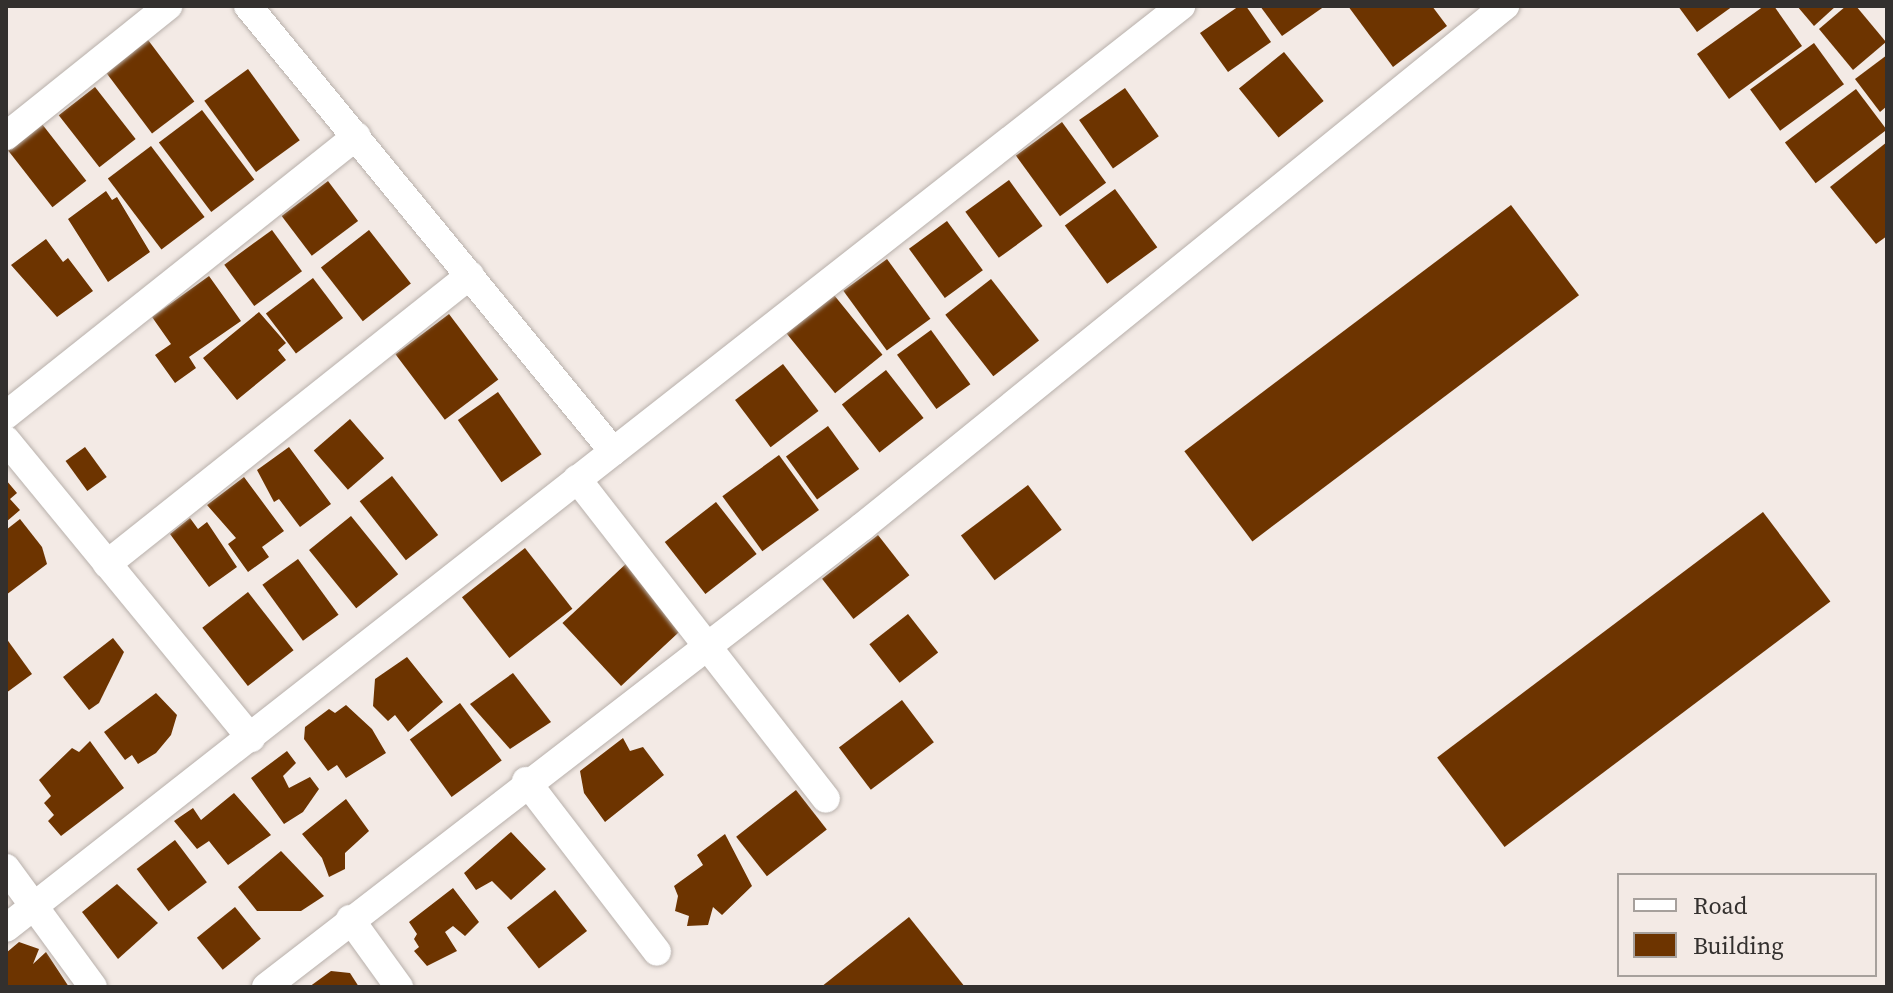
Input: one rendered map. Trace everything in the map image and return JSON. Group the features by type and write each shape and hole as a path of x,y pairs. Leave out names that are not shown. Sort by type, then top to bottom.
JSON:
{"street":[{"path":"6,136 168,6"},
{"path":"248,6 613,451"},
{"path":"6,928 1181,6"},
{"path":"266,987 526,781 709,645 1505,6"},
{"path":"6,415 357,136"},
{"path":"107,564 470,275"},
{"path":"6,440 251,738"},
{"path":"577,479 826,799"},
{"path":"526,781 657,952"},
{"path":"6,868 93,987"},
{"path":"350,919 399,987"}],"building":[{"path":"1239,6 1246,6 1271,42 1228,72 1200,33"},
{"path":"1260,6 1325,6 1282,36"},
{"path":"1348,6 1432,6 1447,26 1393,67"},
{"path":"1678,6 1733,6 1697,32"},
{"path":"1764,6 1774,6 1802,46 1729,99 1697,54"},
{"path":"1797,6 1836,6 1814,26"},
{"path":"1846,6 1856,6 1886,42 1853,70 1819,29"},
{"path":"142,32 194,101 152,133 100,64"},
{"path":"1814,43 1844,84 1780,131 1750,89"},
{"path":"1284,52 1324,101 1279,137 1239,89"},
{"path":"1887,55 1887,106 1880,112 1855,79"},
{"path":"248,69 300,140 256,172 204,101"},
{"path":"95,87 136,139 99,167 59,115"},
{"path":"1125,88 1159,136 1113,168 1079,120"},
{"path":"1856,89 1887,130 1816,183 1785,143"},
{"path":"202,110 254,179 211,212 159,142"},
{"path":"1062,122 1106,183 1060,216 1016,156"},
{"path":"42,124 86,181 52,207 8,150"},
{"path":"1887,142 1887,236 1876,244 1830,187"},
{"path":"151,146 205,217 161,250 108,178"},
{"path":"1009,180 1043,226 999,258 965,212"},
{"path":"328,181 358,221 312,256 282,216"},
{"path":"1115,189 1157,247 1107,284 1065,225"},
{"path":"106,191 112,200 117,197 150,252 108,282 68,219"},
{"path":"1511,205 1579,295 1252,541 1184,451"},
{"path":"947,221 983,270 945,298 909,249"},
{"path":"272,230 302,271 254,306 224,265"},
{"path":"369,230 411,284 363,321 321,268"},
{"path":"46,239 63,262 68,258 93,291 57,317 11,265"},
{"path":"887,259 930,319 887,351 843,291"},
{"path":"209,276 241,321 189,357 196,368 175,383 155,355 171,344 152,317"},
{"path":"313,278 343,318 296,353 266,314"},
{"path":"991,279 1039,340 993,376 945,315"},
{"path":"834,295 882,355 835,393 787,333"},
{"path":"259,312 286,343 278,350 286,360 237,400 203,358"},
{"path":"449,314 498,379 445,420 395,354"},
{"path":"931,330 970,384 936,409 897,355"},
{"path":"783,364 819,411 771,447 735,400"},
{"path":"886,370 924,418 879,453 842,404"},
{"path":"498,392 542,454 501,482 458,420"},
{"path":"350,419 384,458 348,490 314,450"},
{"path":"828,426 859,469 817,499 786,457"},
{"path":"85,447 107,477 87,491 66,461"},
{"path":"289,447 331,504 300,527 279,499 274,502 257,470"},
{"path":"779,455 819,510 762,551 722,496"},
{"path":"392,476 438,535 406,560 360,501"},
{"path":"244,477 284,531 262,547 269,557 248,572 228,544 236,538 207,505"},
{"path":"6,480 17,493 10,499 20,510 6,522"},
{"path":"1028,485 1062,530 995,580 961,536"},
{"path":"716,502 757,554 705,594 665,542"},
{"path":"1763,512 1830,601 1505,847 1437,758"},
{"path":"351,516 398,574 356,608 309,550"},
{"path":"190,518 198,529 207,522 237,567 209,587 170,534"},
{"path":"20,519 42,547 47,564 6,595 6,530"},
{"path":"878,535 909,575 853,619 822,579"},
{"path":"525,548 572,609 509,658 462,597"},
{"path":"298,559 339,615 303,641 262,585"},
{"path":"629,561 688,624 621,686 562,623"},
{"path":"248,592 294,650 248,686 202,628"},
{"path":"908,614 938,653 900,683 869,644"},
{"path":"6,638 32,674 6,693"},
{"path":"113,638 124,652 99,703 89,710 63,677"},
{"path":"407,657 443,702 408,732 395,715 388,721 373,706 375,679"},
{"path":"513,673 551,722 510,749 470,704"},
{"path":"156,693 177,715 171,735 156,753 138,764 132,755 125,760 104,732"},
{"path":"902,700 934,742 871,790 839,748"},
{"path":"460,703 502,760 452,797 410,739"},
{"path":"346,705 372,729 386,753 346,778 337,765 328,771 304,739 305,727 329,709 335,713"},
{"path":"623,738 630,751 643,747 664,775 605,822 584,793 580,771"},
{"path":"90,741 124,788 61,836 48,821 54,815 44,803 51,796 39,780 72,748 79,752"},
{"path":"287,751 296,763 283,776 289,788 310,777 319,789 303,812 284,824 251,778"},
{"path":"796,790 827,829 767,876 736,837"},
{"path":"234,793 271,835 228,865 209,841 197,849 174,821 193,808 201,820"},
{"path":"346,799 369,831 345,853 345,869 329,877 322,858 302,834"},
{"path":"511,832 546,869 511,900 492,881 476,890 464,873"},
{"path":"725,834 752,886 722,915 713,907 708,925 687,926 689,916 675,911 678,896 674,886 703,865 697,855"},
{"path":"175,840 207,882 169,911 137,869"},
{"path":"281,851 324,896 301,911 257,911 238,887"},
{"path":"117,884 158,923 118,959 82,912"},
{"path":"453,888 479,922 465,936 453,926 445,932 457,951 427,966 414,951 419,947 414,939 417,934 409,922"},
{"path":"555,890 587,931 539,969 507,928"},
{"path":"235,907 261,939 223,970 197,938"},
{"path":"909,917 965,987 821,987"},
{"path":"19,942 39,949 33,964 46,952 69,987 6,987 6,953"},
{"path":"331,971 350,973 359,987 309,987"}]}
